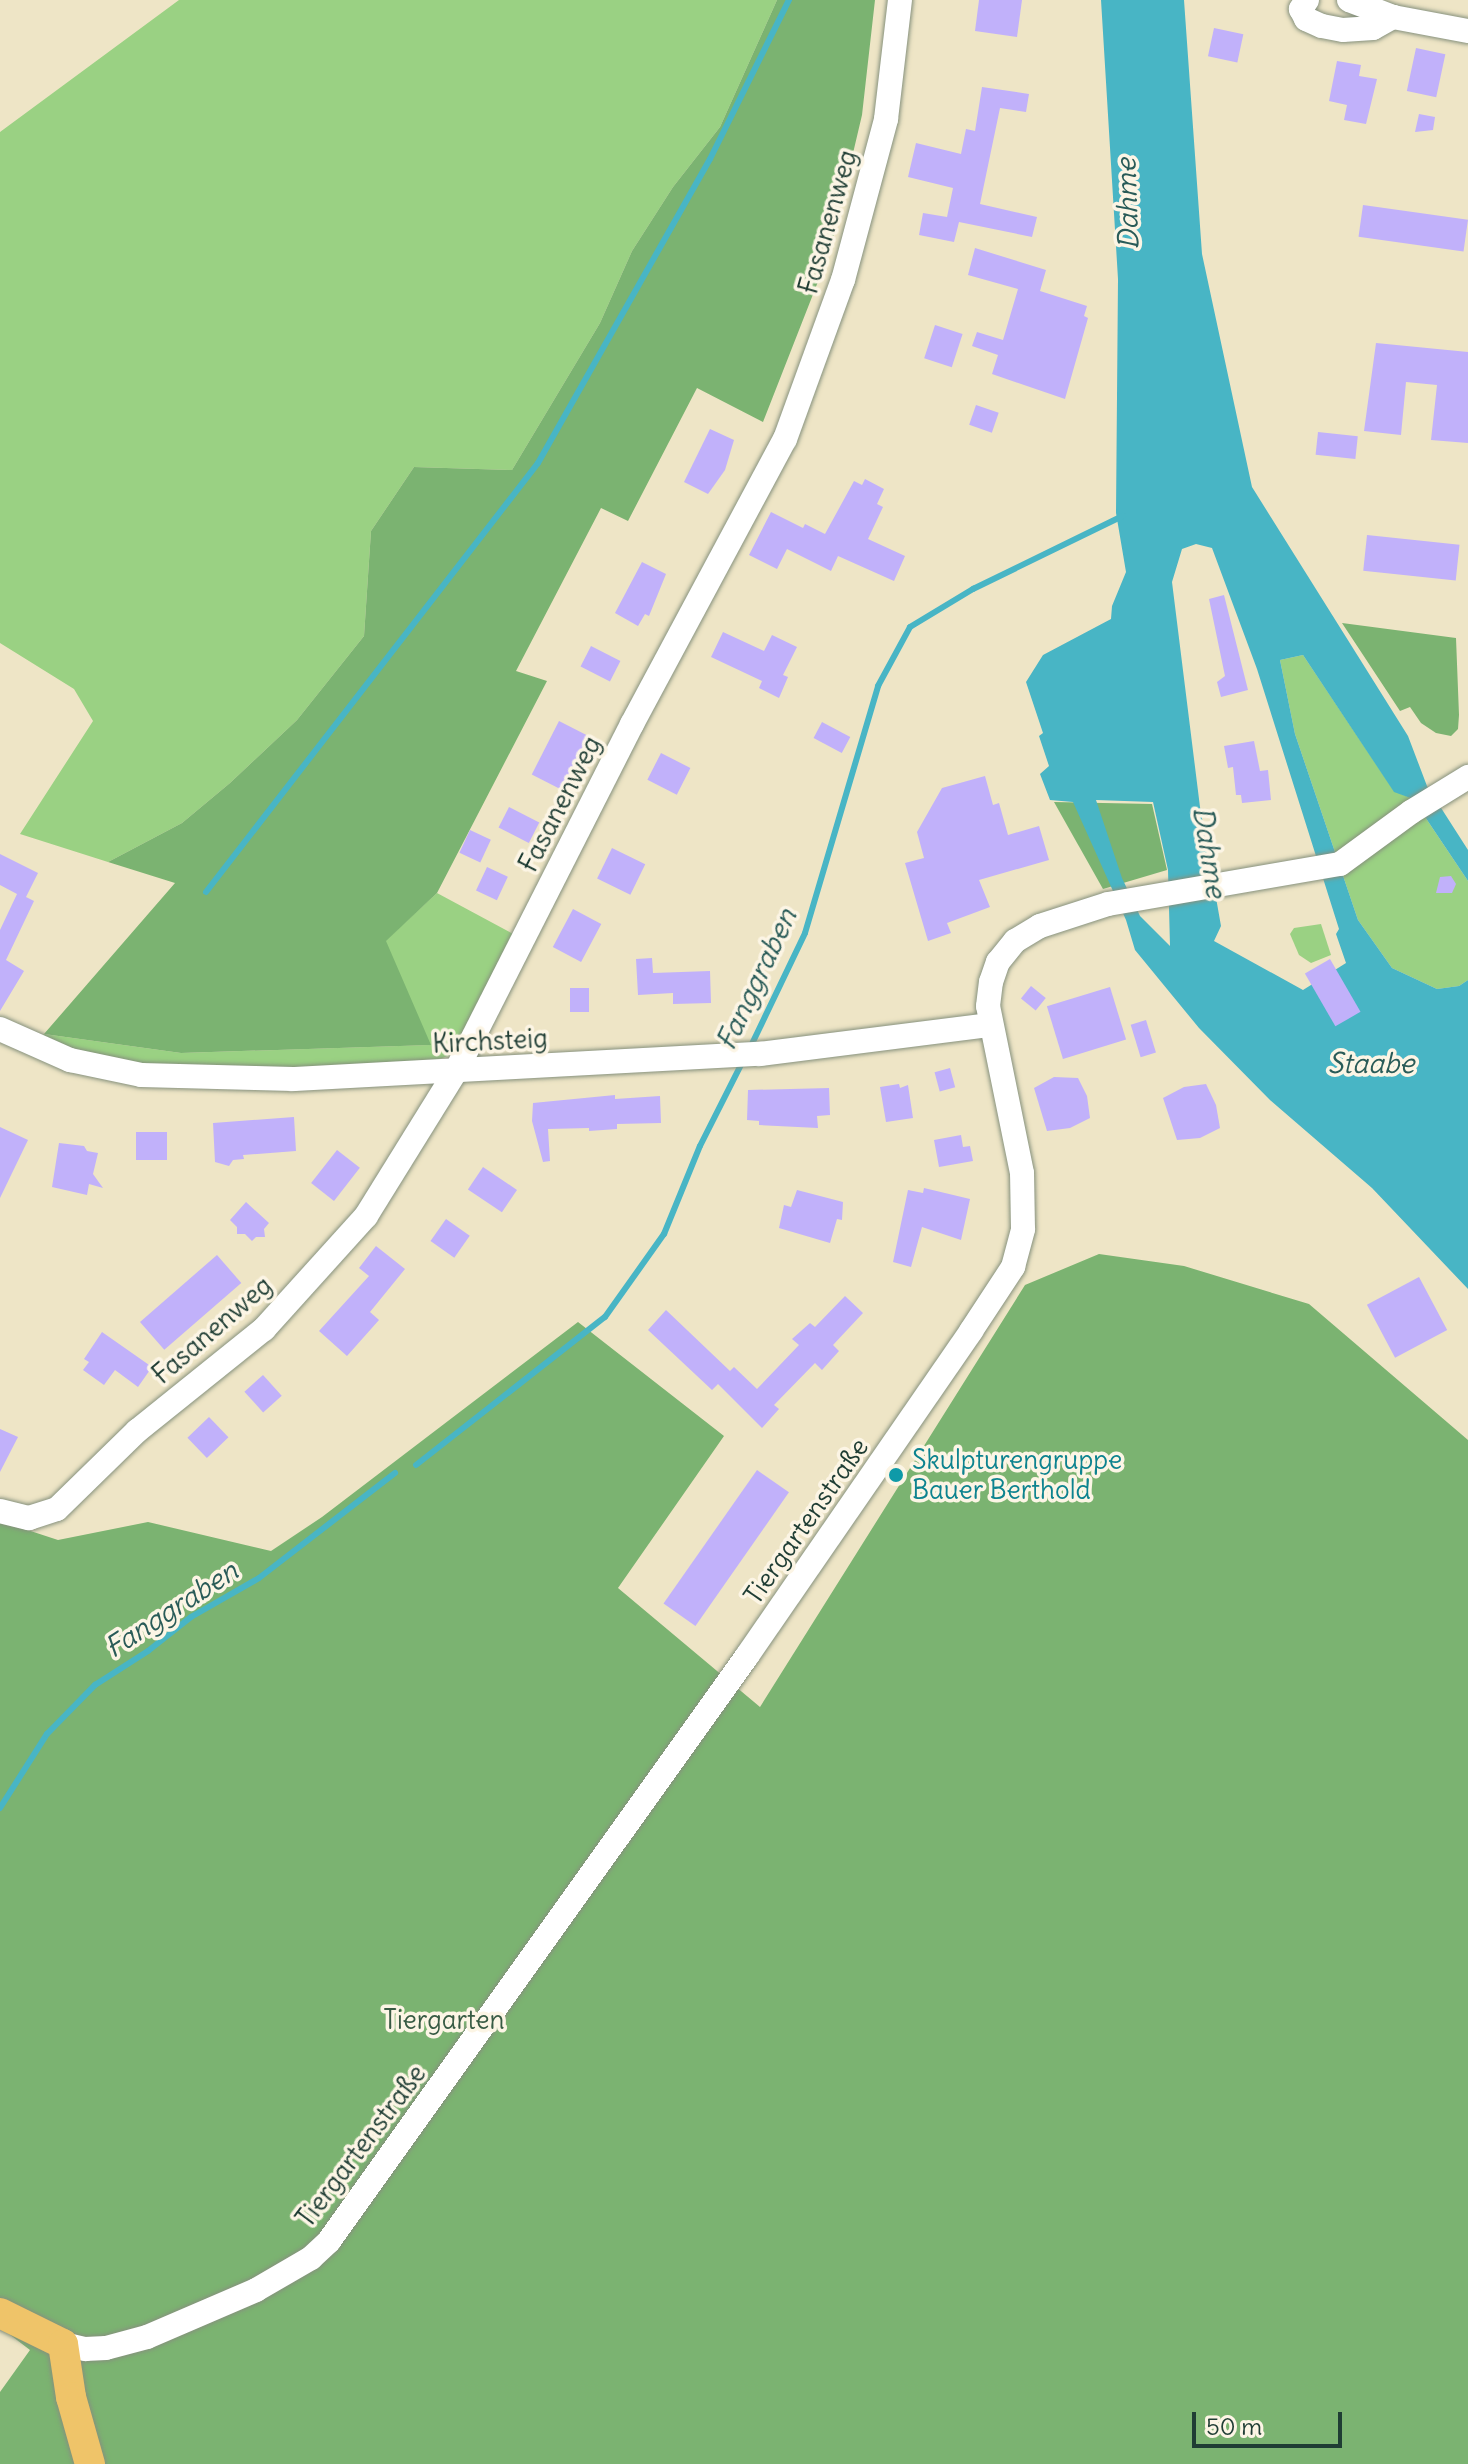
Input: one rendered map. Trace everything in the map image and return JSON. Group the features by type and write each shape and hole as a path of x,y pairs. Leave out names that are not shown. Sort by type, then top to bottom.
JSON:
{"main road":[{"path":"0,2313 63,2344 71,2397 90,2464"}],"street":[{"name":"Fasanenweg","path":"0,1511 29,1518 57,1509 137,1431 264,1329 366,1216 456,1071 632,724 785,439 843,280 886,119 900,0"},
{"path":"1307,0 1301,9 1306,19 1322,26 1343,30 1373,28 1393,17"},
{"path":"1349,0 1393,17 1468,31"},
{"name":"Tiergartenstraße","path":"63,2344 85,2349 106,2348 147,2337 256,2290 311,2258 329,2241 747,1656 1013,1267 1023,1229 1025,1190 990,1025 991,982 998,962 1015,941 1040,926 1110,904 1214,884 1330,867 1468,777"},
{"name":"Kirchsteig","path":"0,1029 70,1060 141,1075 293,1079 760,1054 990,1025"}],"green space":[{"path":"179,0 777,0 720,127 673,187 632,251 600,323 512,470 414,467 371,531 364,636 297,720 230,783 182,823 108,862 20,834 93,721 74,689 0,643 0,132"},
{"path":"777,0 875,0 862,115 830,251 763,422 697,388 628,521 601,508 516,671 547,681 437,893 386,941 431,1045 181,1053 44,1034 175,883 108,862 182,823 230,783 297,720 364,636 371,531 414,467 512,470 600,323 632,251 673,187 720,127"},
{"path":"1342,623 1456,638 1458,729 1451,736 1436,733 1421,723 1410,707 1400,711"},
{"path":"1303,655 1394,791 1413,799 1468,881 1468,980 1459,986 1437,989 1392,968 1358,920 1295,734 1280,660"},
{"path":"1054,802 1152,804 1167,870 1103,889"},
{"path":"437,893 515,935 452,1055 429,1062 258,1071 172,1069 98,1059 37,1041 44,1034 181,1053 430,1045 385,941"},
{"path":"1321,924 1331,955 1311,963 1299,955 1290,934 1294,928"},
{"name":"Tiergarten","path":"1099,1254 1184,1266 1309,1304 1468,1440 1468,2464 0,2464 0,2392 30,2350 0,2327 0,1521 58,1540 148,1522 271,1551 322,1517 578,1322 724,1436 618,1588 760,1707 1025,1285"}],"water":[{"path":"1101,0 1184,0 1202,254 1252,487 1408,736 1427,786 1468,850 1468,881 1413,799 1394,792 1303,655 1280,660 1295,734 1358,920 1392,968 1437,989 1459,986 1468,980 1468,1289 1372,1188 1270,1100 1199,1028 1135,950 1126,920 1073,802 1050,800 1040,774 1049,766 1039,736 1043,733 1026,682 1043,655 1111,619 1112,606 1126,572 1116,513 1118,279","holes":["1196,544 1212,548 1257,669 1339,929 1336,934 1346,963 1303,990 1214,941 1221,926 1200,807 1172,582 1182,549","1096,800 1153,802 1168,870 1170,946 1140,916 1122,878"]}],"building":[{"path":"979,0 1022,0 1017,37 975,31"},
{"path":"1214,28 1243,34 1237,63 1208,56"},
{"path":"1416,48 1445,54 1436,97 1407,91"},
{"path":"1337,61 1361,65 1359,76 1377,79 1366,124 1344,120 1347,105 1329,101"},
{"path":"982,87 1029,94 1026,112 1000,108 980,204 1037,217 1032,237 959,222 954,242 919,235 923,213 947,217 953,188 908,177 916,143 961,154 966,129 975,131"},
{"path":"1419,114 1435,117 1433,130 1415,132"},
{"path":"1363,205 1468,220 1464,251 1359,237"},
{"path":"975,248 1046,270 1040,291 1087,306 1084,316 1088,318 1065,399 992,374 998,355 972,346 977,332 1003,340 1018,289 968,275"},
{"path":"935,325 963,334 952,367 924,358"},
{"path":"1376,343 1468,352 1468,443 1431,440 1437,385 1406,382 1401,435 1364,431"},
{"path":"976,405 999,413 992,433 969,425"},
{"path":"710,429 734,440 725,470 708,494 684,482"},
{"path":"1318,432 1358,436 1355,459 1316,455"},
{"path":"865,479 884,489 877,504 883,507 868,539 905,556 894,581 838,556 831,571 787,549 777,569 749,555 771,512 803,528 805,524 825,534 854,481 862,485"},
{"path":"1367,535 1459,545 1456,581 1363,571"},
{"path":"642,562 666,574 649,616 645,614 638,626 615,613"},
{"path":"1224,595 1248,690 1221,697 1217,682 1225,676 1209,599"},
{"path":"723,632 764,651 772,635 797,647 783,675 788,677 779,698 759,688 762,681 711,657"},
{"path":"591,646 620,661 610,681 581,666"},
{"path":"559,721 588,736 561,789 532,774"},
{"path":"822,722 850,737 842,753 814,738"},
{"path":"1254,741 1260,771 1268,770 1271,800 1242,803 1241,795 1236,795 1233,767 1228,768 1224,746"},
{"path":"661,753 690,768 677,795 647,780"},
{"path":"985,776 993,805 999,803 1008,835 1039,826 1049,860 979,880 990,907 947,923 951,933 928,941 905,863 924,858 917,832 942,788"},
{"path":"509,807 539,822 529,843 499,827"},
{"path":"470,830 491,840 480,862 459,853"},
{"path":"612,848 645,864 630,895 597,879"},
{"path":"0,854 38,873 26,897 34,901 6,960 24,971 0,1011 0,930 17,894 0,885"},
{"path":"487,867 508,877 497,900 476,891"},
{"path":"1451,876 1456,884 1452,893 1436,893 1440,877"},
{"path":"573,909 601,924 581,962 553,947"},
{"path":"652,958 653,973 710,971 711,1003 673,1004 673,993 638,995 636,959"},
{"path":"1330,959 1360,1012 1335,1026 1305,974"},
{"path":"1031,986 1046,998 1036,1010 1021,998"},
{"path":"1110,987 1126,1040 1063,1059 1047,1006"},
{"path":"570,988 589,988 589,1012 570,1012"},
{"path":"1146,1020 1156,1053 1141,1057 1131,1025"},
{"path":"950,1068 955,1087 940,1091 935,1072"},
{"path":"1054,1077 1078,1078 1087,1096 1090,1118 1070,1128 1047,1131 1034,1088"},
{"path":"899,1084 900,1088 908,1085 913,1118 886,1122 880,1087"},
{"path":"1206,1084 1216,1105 1220,1128 1200,1138 1177,1140 1163,1098 1184,1087"},
{"path":"829,1088 830,1115 817,1116 818,1128 759,1125 759,1121 747,1120 748,1090"},
{"path":"615,1095 615,1099 660,1096 661,1123 617,1124 617,1129 589,1131 589,1128 548,1129 550,1161 543,1162 532,1121 533,1103"},
{"path":"294,1117 296,1151 243,1155 244,1159 233,1160 229,1166 215,1162 213,1123"},
{"path":"0,1127 28,1140 0,1198"},
{"path":"136,1132 167,1132 167,1160 136,1160"},
{"path":"961,1135 963,1147 970,1146 973,1161 939,1167 934,1140"},
{"path":"59,1143 84,1146 87,1151 98,1153 93,1174 103,1188 89,1184 87,1195 52,1187"},
{"path":"337,1150 360,1168 334,1201 311,1183"},
{"path":"483,1167 517,1190 502,1212 468,1189"},
{"path":"924,1188 970,1199 961,1240 922,1227 911,1267 893,1262 908,1190 923,1193"},
{"path":"797,1190 843,1202 842,1220 837,1219 830,1243 779,1228 784,1205 791,1207"},
{"path":"246,1202 269,1223 264,1229 265,1237 256,1237 252,1241 245,1234 237,1234 237,1227 230,1220"},
{"path":"446,1219 470,1236 454,1258 431,1241"},
{"path":"376,1246 405,1269 370,1312 379,1320 347,1356 319,1331 369,1276 359,1268"},
{"path":"217,1255 241,1283 164,1350 140,1322"},
{"path":"1419,1277 1447,1330 1395,1358 1367,1305"},
{"path":"845,1296 863,1313 833,1345 839,1351 822,1370 815,1363 774,1405 779,1409 762,1428 718,1384 712,1390 648,1330 666,1310 730,1371 734,1367 757,1389 799,1345 792,1339 810,1323 815,1327"},
{"path":"102,1332 152,1367 138,1387 115,1370 104,1385 83,1370 89,1362 84,1359"},
{"path":"263,1375 282,1396 263,1413 244,1392"},
{"path":"209,1417 228,1437 207,1458 187,1438"},
{"path":"0,1429 18,1437 0,1472"},
{"path":"757,1470 789,1492 695,1626 664,1604"}],"waterway":[{"path":"206,892 538,463 710,159 789,0"},
{"name":"Fanggraben","path":"750,1048 805,933 878,686 910,627 973,589 1123,516"},
{"name":"Fanggraben","path":"416,1465 605,1317 664,1234 700,1146 743,1061"},
{"name":"Fanggraben","path":"0,1808 47,1734 95,1685 148,1651 191,1617 259,1578 395,1473"}],"place":[{"name":"Skulpturengruppe Bauer Berthold","path":"896,1475"}],"water label":[{"name":"Dahme","path":"1127,204"},
{"name":"Dahme","path":"1210,852"},
{"name":"Staabe","path":"1371,1063"}]}
